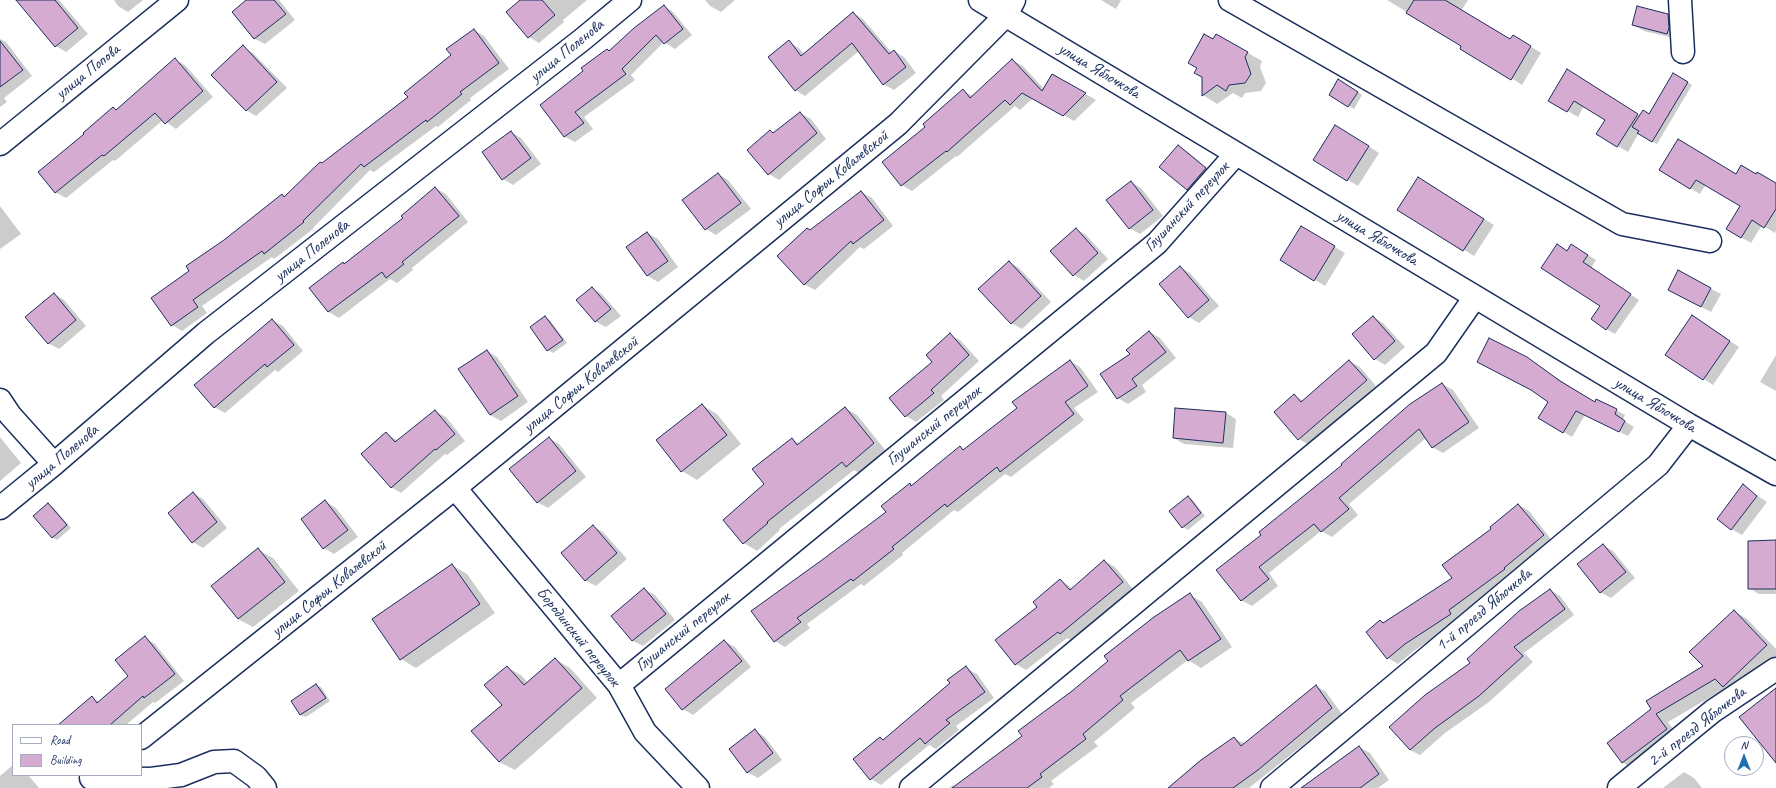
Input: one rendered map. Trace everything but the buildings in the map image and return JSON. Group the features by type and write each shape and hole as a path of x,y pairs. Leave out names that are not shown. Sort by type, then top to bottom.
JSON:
{"street":[{"name":"улица Попова","path":"0,144 177,0"},
{"name":"улица Поленова","path":"0,508 54,464 206,333 583,39 630,0"},
{"name":"улица Яблочкова","path":"980,0 1010,8 1236,154 1689,425 1776,474"},
{"path":"1230,0 1622,224 1710,241"},
{"path":"1680,0 1683,52"},
{"name":"улица Софьи Ковалевской","path":"142,737 249,654 455,488 898,124 1010,8"},
{"name":"Глушанский переулок","path":"619,685 1157,243 1236,154"},
{"path":"911,788 1436,353 1475,297"},
{"path":"0,400 10,415 54,464"},
{"name":"1-й проезд Яблочкова","path":"1272,788 1658,466 1689,425"},
{"name":"Бородинский переулок","path":"455,488 619,685 646,732 698,788"},
{"name":"2-й проезд Яблочкова","path":"1620,788 1713,711 1776,669"},
{"path":"88,780 151,779 180,775 214,762 234,761 256,776 265,788"}]}
